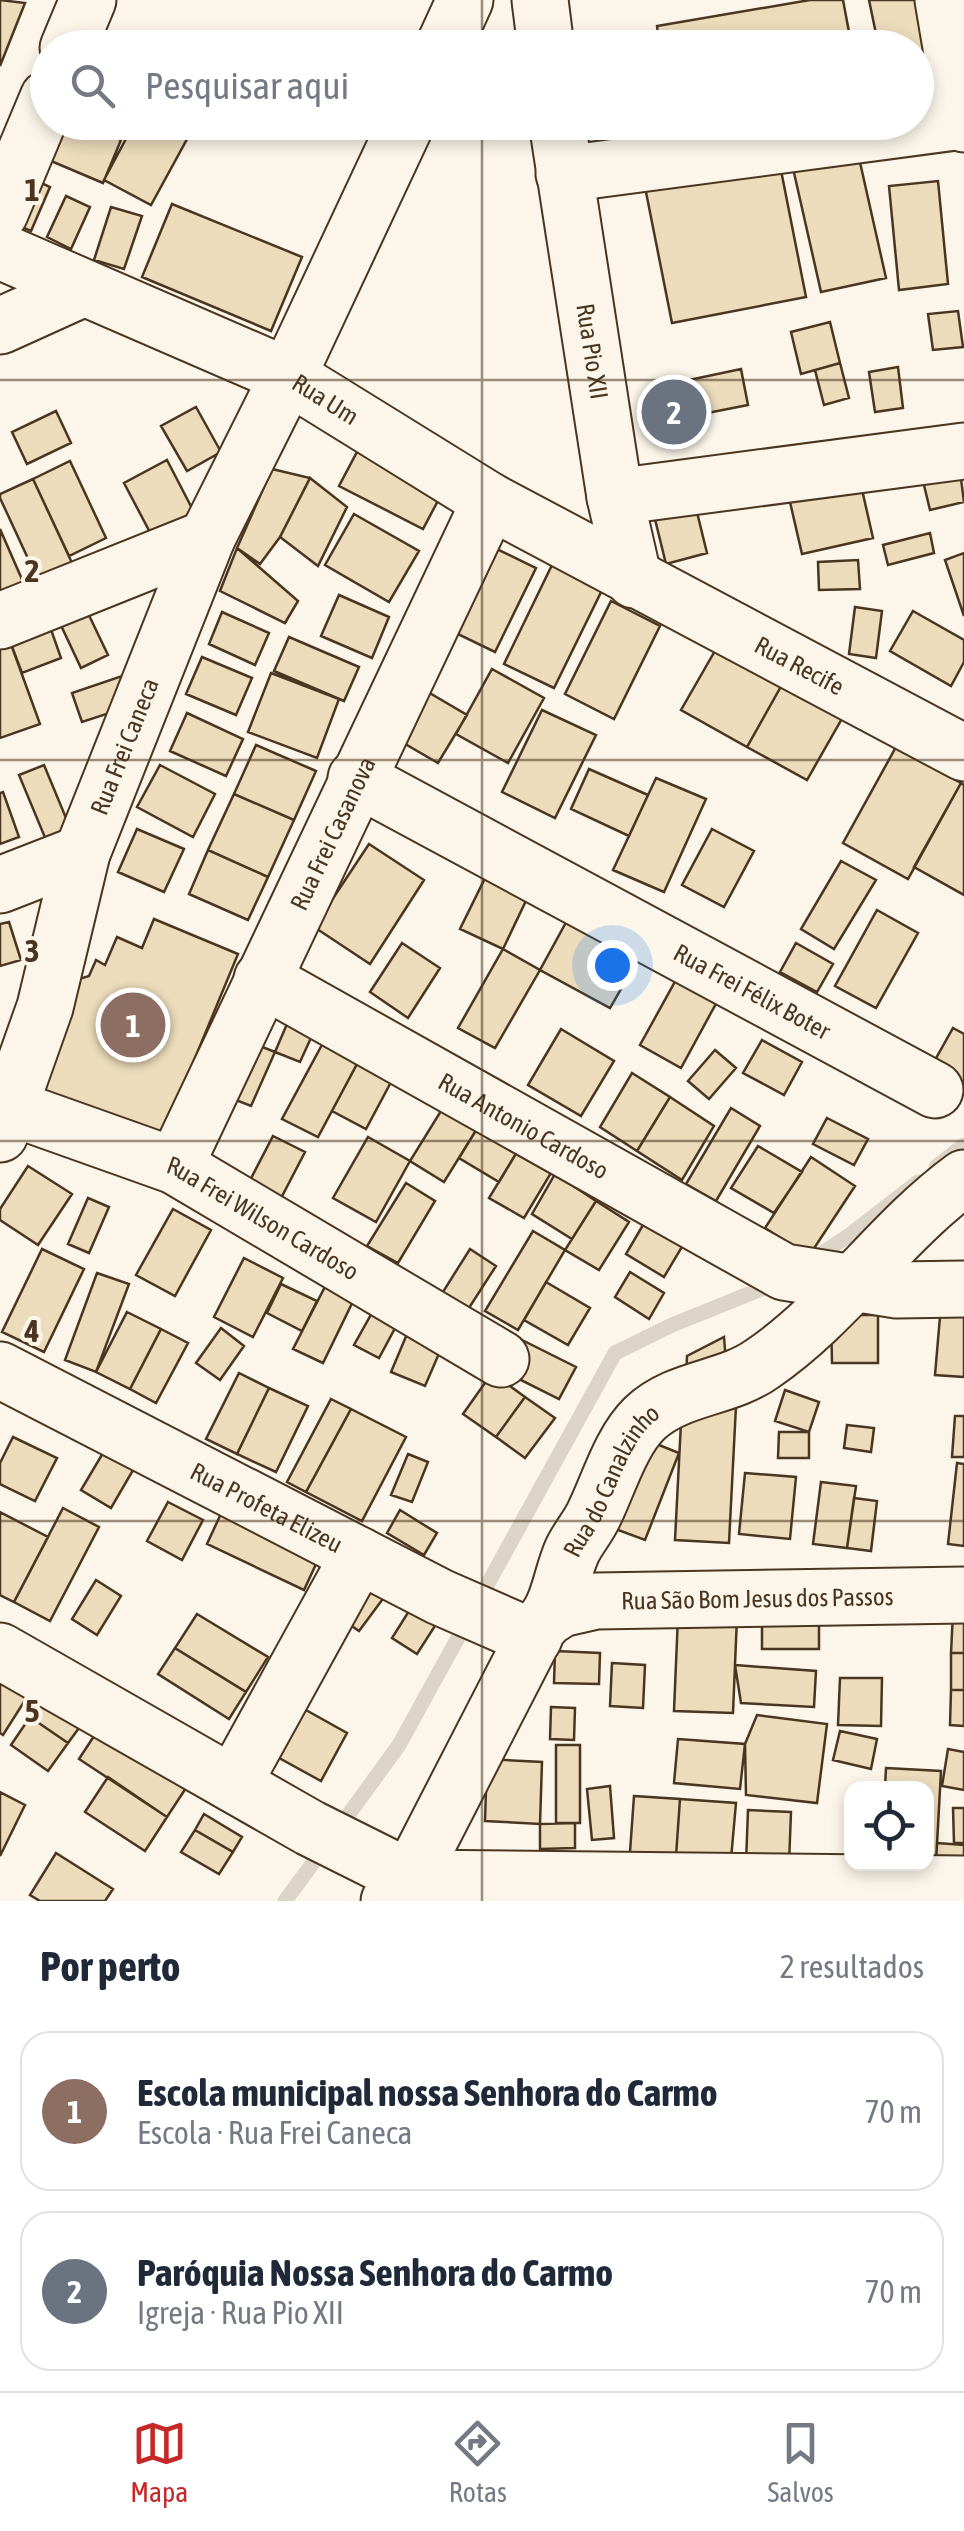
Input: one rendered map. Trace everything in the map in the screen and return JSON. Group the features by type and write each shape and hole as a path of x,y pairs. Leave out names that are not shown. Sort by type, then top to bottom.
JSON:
{"street":[{"path":"76,30 88,0"},
{"path":"451,30 465,0"},
{"path":"540,0 544,30"},
{"path":"934,124 964,122 943,0"},
{"path":"0,213 30,140"},
{"path":"288,376 399,140"},
{"path":"561,148 685,140"},
{"name":"Rua Pio XII","path":"561,148 616,497 634,580"},
{"name":"Rua Um","path":"0,251 288,376 490,501 634,580"},
{"path":"0,326 84,288"},
{"name":"Rua Frei Caneca","path":"4,1121 46,1007 82,853 207,538 288,376"},
{"path":"616,497 964,451"},
{"name":"Rua Frei Casanova","path":"175,1166 490,501"},
{"path":"0,621 207,538"},
{"name":"Rua Recife","path":"634,580 964,753"},
{"name":"Rua Frei Félix Boter","path":"356,778 935,1090"},
{"path":"0,885 82,853"},
{"name":"Rua Antonio Cardoso","path":"262,979 822,1280"},
{"name":"Rua Frei Wilson Cardoso","path":"4,1121 175,1166 501,1359"},
{"name":"Rua do Canalzinho","path":"387,1878 595,1514 610,1474 644,1419 680,1396 759,1367 812,1324 822,1280 924,1211 964,1178"},
{"path":"822,1280 897,1290 964,1289"},
{"name":"Rua Profeta Elizeu","path":"0,1370 440,1597 531,1626"},
{"path":"233,1784 359,1555"},
{"name":"Rua São Bom Jesus dos Passos","path":"531,1626 561,1609 596,1601 964,1595"},
{"path":"0,1651 310,1828 387,1878 964,1884"}],"building":[{"path":"0,0 25,3 0,66"},
{"path":"810,0 843,0 849,30 658,30 657,26"},
{"path":"869,0 929,0 951,103 934,107 934,30 875,30"},
{"path":"52,140 121,140 103,183 44,158"},
{"path":"125,140 187,140 151,205 104,180"},
{"path":"855,140 886,278 821,292 790,155"},
{"path":"778,155 806,297 672,323 644,182"},
{"path":"25,175 50,187 31,231 5,220"},
{"path":"938,181 948,284 899,290 889,186"},
{"path":"66,196 90,207 71,249 47,237"},
{"path":"172,204 302,257 271,331 142,277"},
{"path":"111,207 142,216 124,269 94,260"},
{"path":"958,311 963,347 933,350 928,314"},
{"path":"830,322 840,363 801,374 791,332"},
{"path":"840,363 849,398 824,405 815,370"},
{"path":"898,367 903,408 875,412 869,372"},
{"path":"741,369 748,405 682,418 675,383"},
{"path":"196,407 221,452 187,471 161,426"},
{"path":"56,411 71,443 27,464 12,432"},
{"path":"357,452 441,495 423,529 339,486"},
{"path":"167,460 196,516 153,538 124,483"},
{"path":"70,461 106,538 69,556 33,479"},
{"path":"272,469 310,478 280,537 260,564 237,548"},
{"path":"960,471 964,502 930,510 923,481"},
{"path":"858,472 873,538 802,554 787,489"},
{"path":"310,478 347,507 318,566 280,537"},
{"path":"33,479 79,578 44,593 0,498 0,494"},
{"path":"693,496 707,553 666,564 652,507"},
{"path":"354,514 419,551 389,602 325,565"},
{"path":"0,529 24,584 0,595"},
{"path":"930,533 934,553 888,565 883,545"},
{"path":"478,540 536,568 495,652 437,624"},
{"path":"237,548 298,601 285,623 220,591"},
{"path":"964,553 964,616 945,560"},
{"path":"858,560 860,589 819,590 818,562"},
{"path":"553,563 604,586 554,688 504,664"},
{"path":"339,595 389,617 372,658 321,636"},
{"path":"611,601 660,626 614,719 565,694"},
{"path":"85,607 108,655 81,668 58,619"},
{"path":"855,607 882,611 876,658 849,654"},
{"path":"913,611 964,640 964,662 951,686 890,651"},
{"path":"222,612 269,633 255,665 209,644"},
{"path":"48,621 61,658 22,673 8,636"},
{"path":"8,636 40,724 0,738 0,639"},
{"path":"289,637 359,667 344,701 274,671"},
{"path":"723,637 788,674 747,747 681,710"},
{"path":"202,657 252,678 236,715 186,694"},
{"path":"492,669 544,698 508,763 456,734"},
{"path":"271,673 339,699 317,758 248,732"},
{"path":"788,674 848,708 807,780 747,747"},
{"path":"122,676 131,706 82,722 72,693"},
{"path":"416,685 467,715 438,763 388,734"},
{"path":"542,710 596,735 555,818 502,792"},
{"path":"187,713 243,739 226,776 170,751"},
{"path":"256,745 316,771 294,820 234,794"},
{"path":"896,747 961,783 908,879 843,843"},
{"path":"44,765 71,830 46,840 19,775"},
{"path":"160,765 215,794 193,837 137,807"},
{"path":"589,769 648,795 629,836 571,809"},
{"path":"656,778 706,799 664,892 613,870"},
{"path":"961,783 964,785 964,895 914,867"},
{"path":"3,792 19,837 0,844 0,793"},
{"path":"234,794 294,820 268,877 208,850"},
{"path":"137,829 184,849 164,892 118,872"},
{"path":"712,829 754,851 724,907 682,885"},
{"path":"369,844 424,880 370,964 314,927"},
{"path":"208,850 268,877 248,920 189,894"},
{"path":"841,861 876,880 834,949 801,929"},
{"path":"491,866 533,886 503,949 460,929"},
{"path":"877,910 918,933 876,1008 835,986"},
{"path":"569,917 640,956 610,1008 540,970"},
{"path":"154,919 238,954 157,1150 24,1096 57,986 89,976 96,960 105,965 117,937 142,948"},
{"path":"9,922 21,960 0,966 0,924"},
{"path":"402,943 440,968 408,1018 370,992"},
{"path":"796,943 833,964 817,992 780,972"},
{"path":"503,949 540,970 495,1048 458,1028"},
{"path":"677,978 718,1000 681,1068 640,1045"},
{"path":"290,1017 315,1029 300,1062 275,1052"},
{"path":"953,1028 964,1034 964,1087 930,1069"},
{"path":"561,1029 614,1061 581,1116 528,1085"},
{"path":"330,1030 365,1049 318,1137 282,1119"},
{"path":"245,1040 275,1052 251,1106 223,1095"},
{"path":"762,1040 802,1062 784,1095 743,1073"},
{"path":"365,1049 399,1067 366,1129 332,1111"},
{"path":"715,1050 736,1068 709,1099 688,1081"},
{"path":"632,1073 670,1097 637,1151 600,1127"},
{"path":"670,1097 714,1126 682,1180 637,1151"},
{"path":"449,1098 483,1119 444,1182 410,1161"},
{"path":"731,1108 760,1126 716,1201 686,1184"},
{"path":"827,1118 868,1139 854,1165 813,1144"},
{"path":"483,1119 523,1142 499,1182 459,1158"},
{"path":"273,1136 305,1152 279,1202 247,1186"},
{"path":"368,1137 410,1161 376,1222 333,1198"},
{"path":"523,1142 557,1163 524,1218 489,1198"},
{"path":"758,1146 802,1172 774,1213 731,1188"},
{"path":"811,1157 855,1186 809,1256 765,1228"},
{"path":"28,1166 72,1194 38,1245 0,1220 0,1209"},
{"path":"555,1174 596,1201 572,1239 532,1214"},
{"path":"406,1183 435,1201 398,1263 367,1246"},
{"path":"88,1198 109,1207 89,1253 68,1244"},
{"path":"596,1201 629,1222 599,1270 565,1250"},
{"path":"173,1209 211,1230 175,1296 136,1275"},
{"path":"650,1213 689,1235 664,1277 626,1254"},
{"path":"533,1231 565,1250 518,1330 485,1311"},
{"path":"42,1249 84,1269 44,1352 2,1332"},
{"path":"470,1249 496,1266 467,1311 441,1295"},
{"path":"244,1258 283,1278 253,1337 214,1317"},
{"path":"630,1272 664,1293 649,1319 615,1297"},
{"path":"97,1273 129,1284 96,1372 65,1360"},
{"path":"330,1277 358,1291 323,1363 293,1349"},
{"path":"546,1282 590,1308 568,1345 524,1320"},
{"path":"281,1284 317,1301 302,1331 267,1313"},
{"path":"377,1304 401,1317 379,1358 354,1345"},
{"path":"941,1305 964,1306 964,1377 935,1375"},
{"path":"127,1312 161,1329 130,1389 96,1372"},
{"path":"831,1315 878,1315 878,1363 832,1363"},
{"path":"410,1327 444,1342 425,1386 391,1372"},
{"path":"221,1328 244,1346 220,1380 196,1363"},
{"path":"161,1329 188,1343 156,1403 130,1389"},
{"path":"724,1337 727,1375 686,1379 687,1356"},
{"path":"522,1340 576,1367 559,1399 505,1372"},
{"path":"239,1373 269,1388 237,1454 206,1439"},
{"path":"492,1373 525,1397 496,1437 463,1414"},
{"path":"269,1388 308,1406 276,1472 237,1454"},
{"path":"785,1390 819,1402 809,1432 775,1421"},
{"path":"525,1397 555,1418 525,1458 496,1437"},
{"path":"331,1399 351,1409 306,1492 287,1482"},
{"path":"682,1403 736,1406 729,1543 675,1540"},
{"path":"351,1409 406,1437 362,1521 306,1492"},
{"path":"955,1416 964,1416 964,1457 952,1457"},
{"path":"847,1425 874,1428 871,1452 844,1448"},
{"path":"116,1431 146,1448 111,1508 81,1490"},
{"path":"779,1432 809,1432 809,1458 778,1458"},
{"path":"13,1437 57,1458 35,1501 0,1484 0,1463"},
{"path":"644,1439 679,1453 645,1540 610,1527"},
{"path":"408,1454 428,1462 412,1502 391,1495"},
{"path":"957,1463 964,1464 964,1546 948,1544"},
{"path":"745,1473 796,1477 790,1539 739,1534"},
{"path":"821,1482 856,1486 847,1548 813,1544"},
{"path":"854,1498 877,1501 871,1551 847,1548"},
{"path":"168,1502 203,1520 182,1560 147,1541"},
{"path":"225,1505 322,1551 304,1590 207,1544"},
{"path":"63,1508 99,1527 50,1621 14,1602"},
{"path":"400,1510 437,1533 424,1555 387,1533"},
{"path":"0,1512 48,1537 14,1602 0,1595"},
{"path":"346,1568 385,1596 359,1631 320,1604"},
{"path":"96,1580 121,1596 97,1635 72,1619"},
{"path":"414,1603 440,1618 417,1654 392,1638"},
{"path":"953,1613 964,1613 964,1653 951,1653"},
{"path":"197,1614 268,1657 246,1692 175,1648"},
{"path":"678,1616 737,1617 733,1713 674,1711"},
{"path":"762,1624 819,1624 819,1649 762,1649"},
{"path":"175,1648 246,1692 229,1719 158,1674"},
{"path":"555,1651 600,1653 599,1684 554,1683"},
{"path":"951,1653 964,1653 964,1690 951,1690"},
{"path":"612,1663 645,1665 643,1708 610,1706"},
{"path":"735,1665 816,1671 814,1707 741,1703"},
{"path":"840,1678 882,1678 881,1726 838,1725"},
{"path":"0,1679 29,1694 3,1735 0,1733"},
{"path":"50,1690 87,1717 68,1743 30,1717"},
{"path":"951,1690 964,1690 964,1726 950,1725"},
{"path":"288,1700 347,1733 321,1781 261,1748"},
{"path":"551,1707 575,1708 574,1740 550,1739"},
{"path":"757,1715 827,1724 817,1803 746,1795 745,1744"},
{"path":"30,1717 68,1743 48,1771 11,1745"},
{"path":"98,1730 186,1788 167,1817 79,1759"},
{"path":"840,1731 877,1739 871,1769 833,1760"},
{"path":"678,1739 745,1744 740,1789 674,1783"},
{"path":"556,1745 580,1745 580,1823 556,1823"},
{"path":"948,1749 964,1752 964,1790 942,1786"},
{"path":"487,1759 542,1762 540,1824 485,1821"},
{"path":"886,1768 941,1771 936,1862 934,1781 885,1781"},
{"path":"108,1777 167,1817 145,1851 85,1812"},
{"path":"610,1786 614,1838 592,1840 587,1789"},
{"path":"0,1792 25,1805 0,1856"},
{"path":"634,1796 680,1799 676,1856 630,1852"},
{"path":"680,1799 736,1803 731,1859 676,1856"},
{"path":"953,1808 964,1808 964,1843 954,1843"},
{"path":"748,1810 791,1812 789,1864 746,1863"},
{"path":"204,1814 242,1837 233,1852 195,1830"},
{"path":"575,1823 575,1848 540,1849 540,1824"},
{"path":"195,1830 233,1852 219,1874 181,1852"},
{"path":"937,1843 964,1845 964,1864 936,1862"},
{"path":"56,1853 113,1889 105,1901 40,1901 30,1895"}],"waterway":[{"path":"936,1167 964,1145"},
{"path":"812,1260 918,1182"},
{"path":"338,1829 399,1745 615,1353 776,1283"},
{"path":"285,1901 324,1848"}],"place":[{"name":"Paróquia Nossa Senhora do Carmo","path":"674,412"},
{"name":"Escola municipal nossa Senhora do Carmo","path":"133,1025"}]}
